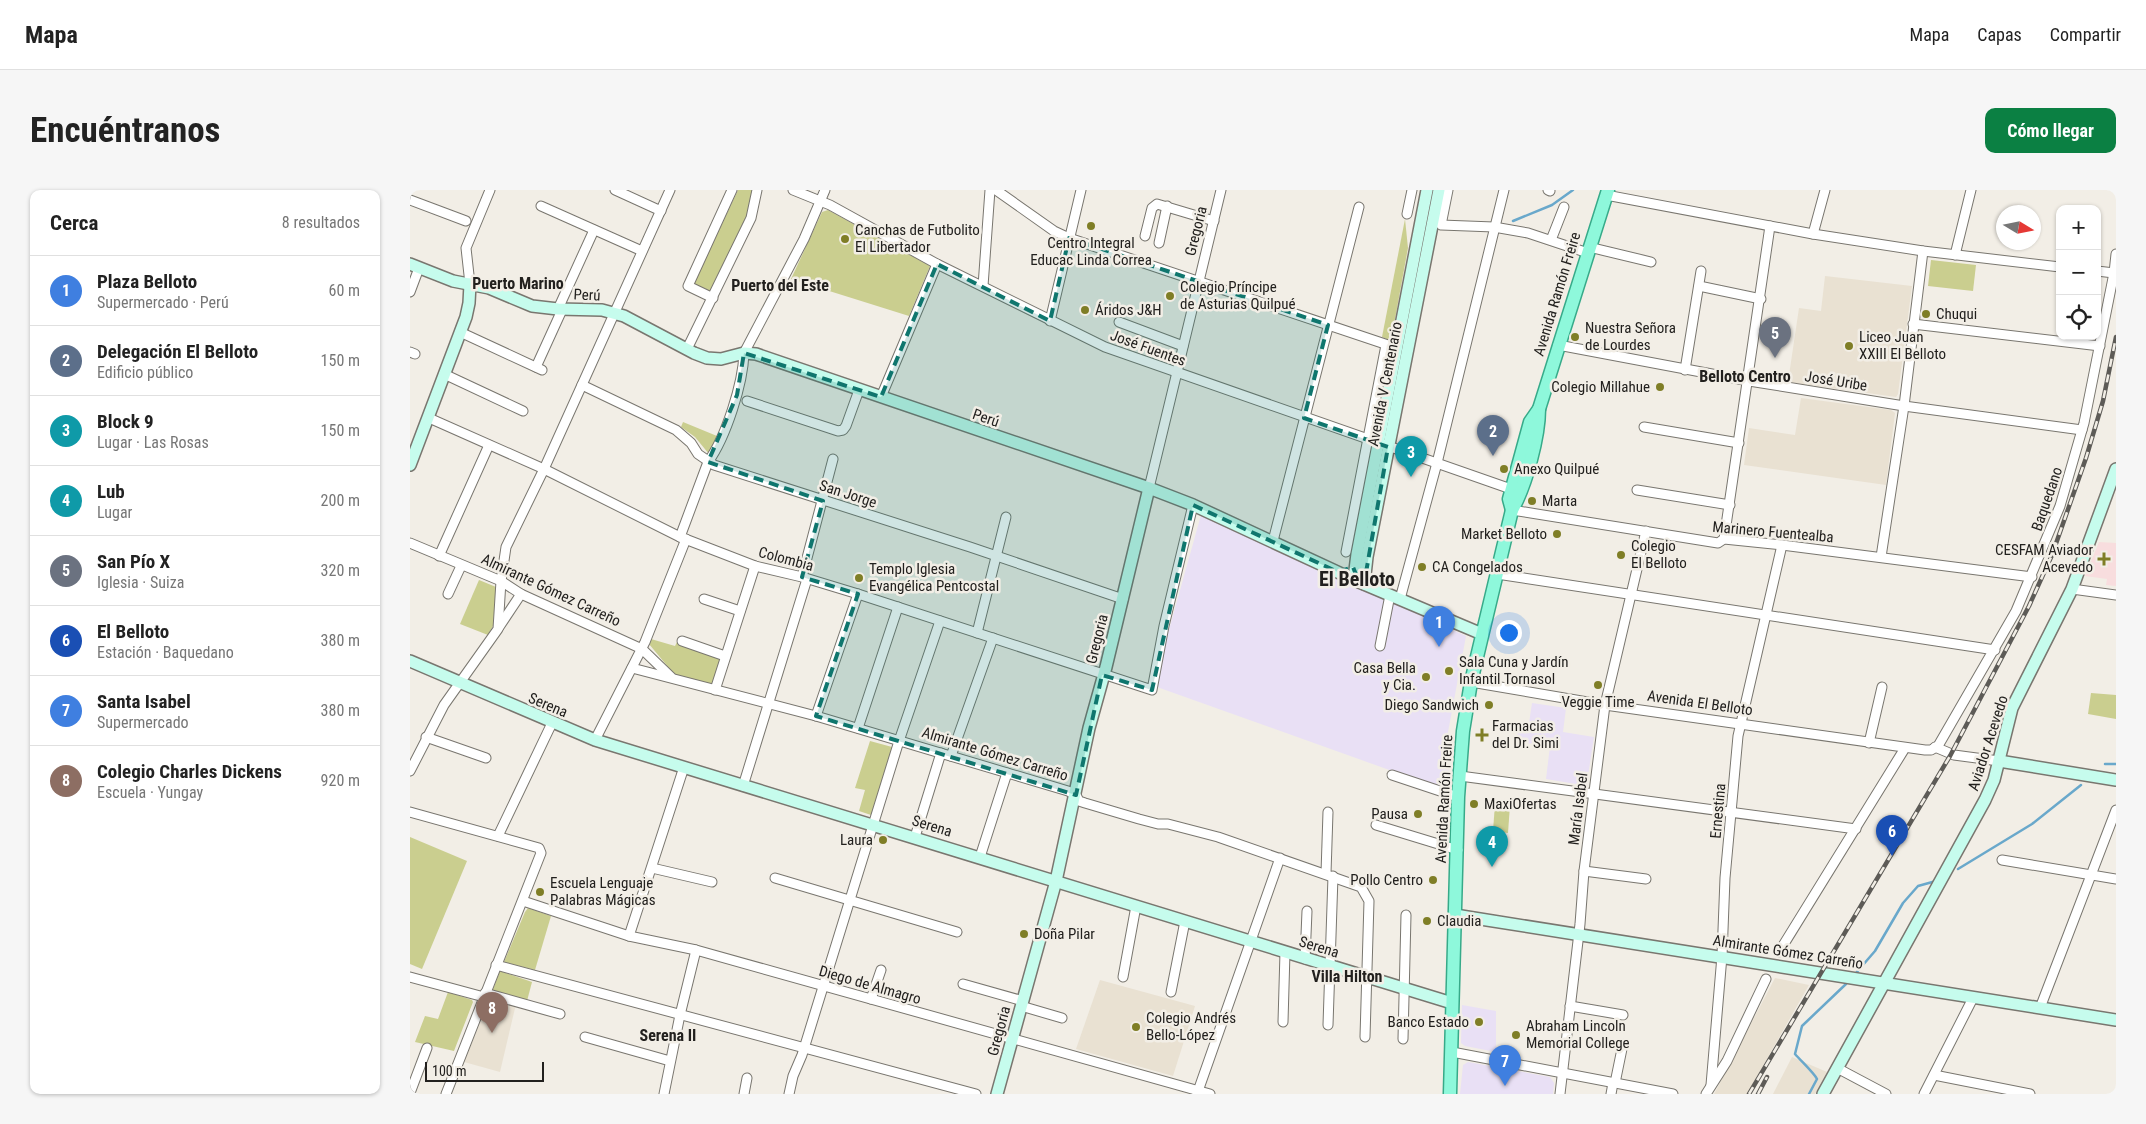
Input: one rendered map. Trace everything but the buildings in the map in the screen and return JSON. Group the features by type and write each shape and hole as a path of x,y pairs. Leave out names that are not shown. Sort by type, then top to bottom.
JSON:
{"main road":[{"name":"Avenida Ramón Freire","path":"1450,1094 1458,797 1463,731 1471,682 1514,506 1539,424 1539,409 1607,192"},
{"name":"Avenida Ramón Freire","path":"1514,506 1509,499 1530,422 1539,409"}],"street":[{"path":"410,465 469,303 470,284 466,248 490,190"},
{"path":"615,190 661,211"},
{"path":"498,629 501,582 506,547 544,469 670,190"},
{"path":"713,298 685,285 732,190"},
{"path":"687,349 751,218 757,190"},
{"name":"José Fuentes","path":"792,190 830,205 937,264 1105,347 1177,374 1512,489"},
{"path":"595,740 642,649 683,538 708,462 715,452 737,395 744,367 744,353 804,239 825,190"},
{"path":"983,286 990,190"},
{"path":"996,190 1054,231 1069,238 1397,348"},
{"path":"1050,321 1081,190"},
{"name":"Gregoria","path":"997,1094 1056,881 1089,728 1123,599 1221,190"},
{"path":"1407,214 1412,190"},
{"name":"Avenida V Centenario","path":"1361,583 1384,446 1397,348 1427,190"},
{"name":"Avenida V Centenario","path":"1361,583 1351,555 1384,446 1439,190"},
{"path":"1448,190 1441,225 1494,227 1528,233 1588,250 1651,262"},
{"path":"1380,646 1437,463 1504,190"},
{"path":"1814,234 1825,190"},
{"path":"1955,255 1971,190"},
{"path":"1607,192 1814,234 1923,252 2056,267"},
{"path":"410,200 466,221"},
{"path":"1145,236 1153,206 1157,204 1214,221"},
{"path":"542,206 642,251"},
{"path":"1159,243 1167,206"},
{"path":"1273,541 1358,207"},
{"path":"1551,240 1564,207"},
{"path":"1724,539 1770,226"},
{"path":"460,332 539,368 560,309 594,230"},
{"path":"1881,557 1904,406 1923,252"},
{"name":"Baquedano","path":"1935,747 1942,739 1995,650 2032,577 2060,506 2082,430 2100,346 2116,254"},
{"path":"881,397 937,264"},
{"path":"410,292 414,266"},
{"name":"Perú","path":"414,266 453,281 489,288 532,306 602,310 615,313 700,356 715,359 728,358 744,353 756,354 1149,488 1193,505 1361,583 1482,634"},
{"path":"1685,370 1701,271"},
{"path":"2101,271 2114,273"},
{"path":"1699,286 1760,299"},
{"path":"1118,322 1183,346"},
{"path":"1914,324 2100,346"},
{"name":"José Uribe","path":"1558,344 1748,381 1904,406 2082,430"},
{"path":"1338,572 1344,572 1350,568 1368,439 1386,345"},
{"path":"444,374 523,411"},
{"name":"San Jorge","path":"582,385 676,430 708,462 1123,599"},
{"path":"747,401 838,431 843,430 846,426 859,390"},
{"name":"Colombia","path":"428,418 544,469 683,538 756,566 805,578 898,606 1103,676 1152,690 1164,626 1193,505"},
{"path":"1644,427 1739,443"},
{"path":"439,556 489,445"},
{"path":"743,786 805,578 833,459"},
{"name":"Aviador Acevedo","path":"1823,1094 1982,806 1994,780 2012,708 2072,589 2116,469"},
{"path":"1637,490 1730,505"},
{"name":"Marinero Fuentealba","path":"1514,506 1718,543 1724,539 1782,545 2032,577"},
{"path":"977,633 1006,517"},
{"name":"María Isabel","path":"1560,1094 1584,871 1605,705 1646,531"},
{"name":"Almirante Gómez Carreño","path":"410,543 501,582 521,594 642,649 671,678"},
{"name":"Ernestina","path":"1711,1084 1722,956 1725,878 1740,724 1782,545"},
{"path":"448,594 461,566"},
{"path":"715,690 756,566"},
{"path":"1497,574 1995,650"},
{"path":"2072,589 2116,595"},
{"path":"410,771 426,737 458,682 498,629 521,594"},
{"path":"816,716 858,594"},
{"path":"704,599 740,611"},
{"path":"858,728 898,606"},
{"path":"789,1094 793,1076 804,1048 899,741 940,621"},
{"path":"951,756 992,638"},
{"path":"682,641 725,656"},
{"name":"Serena","path":"410,662 595,740 743,786 915,836 1404,990 1452,1003"},
{"name":"Almirante Gómez Carreño","path":"632,668 816,716 1068,791 1076,795 1079,801 1084,803 1139,820 1168,824 1218,837 1361,887 1369,901 1367,978"},
{"name":"Avenida El Belloto","path":"1471,682 1605,705 1869,743 1925,750 1935,747"},
{"path":"1869,743 1882,687"},
{"path":"498,836 552,723"},
{"path":"426,737 486,758"},
{"path":"1935,747 1946,754 2116,780"},
{"path":"1779,952 1905,748"},
{"path":"915,836 941,753"},
{"path":"629,936 684,767"},
{"path":"980,857 1007,773"},
{"path":"1392,775 1458,797"},
{"path":"1460,776 1856,829"},
{"path":"2040,1008 2116,810"},
{"path":"410,812 539,848 541,858 484,995 446,1094"},
{"path":"1328,812 1328,1025"},
{"path":"1376,825 1458,850"},
{"path":"1198,1092 1280,858"},
{"path":"2002,860 2116,879"},
{"path":"652,868 712,882"},
{"path":"1584,871 1646,879"},
{"path":"774,878 957,932"},
{"name":"Diego de Almagro","path":"523,901 629,936 696,950 1210,1094"},
{"path":"1123,977 1136,906"},
{"path":"1305,959 1307,911"},
{"path":"1403,1039 1406,915"},
{"name":"Almirante Gómez Carreño","path":"1455,915 2116,1020"},
{"path":"1171,992 1186,921"},
{"path":"664,1094 680,1015 696,950"},
{"path":"1283,1022 1285,952"},
{"path":"496,966 976,1094"},
{"path":"871,999 881,970"},
{"path":"410,977 560,1014"},
{"path":"1365,1037 1367,978"},
{"path":"1706,1094 1727,1061 1766,979"},
{"path":"963,984 1062,1018"},
{"path":"1924,1094 1973,998"},
{"path":"1570,1006 1623,1015"},
{"path":"586,1037 670,1061"},
{"path":"1610,1094 1622,1044"},
{"path":"410,1093 427,1048"},
{"path":"1452,1052 1673,1094"},
{"path":"1837,1068 1886,1094"},
{"path":"1934,1075 2030,1094"},
{"path":"744,1094 747,1078"}],"highlighted area":[{"path":"1069,238 1328,325 1304,418 1388,447 1364,584 1359,582 1353,567 1338,572 1193,505 1152,690 1102,675 1076,795 816,716 858,594 802,577 823,501 708,462 737,395 744,353 881,397 937,264 1050,321"}],"shaded area":[{"name":"Liceo Juan XXIII El Belloto","path":"1825,276 1912,286 1898,394 1896,397 1788,382 1799,308 1821,311"},
{"path":"1801,398 1891,410 1895,413 1886,485 1744,465 1749,428 1795,435"},
{"path":"1201,515 1466,636 1448,732 1449,783 1437,787 1157,687 1165,644"},
{"name":"CESFAM Aviador Acevedo","path":"2099,542 2116,543 2116,586 2106,585 2107,579 2085,576"},
{"path":"1532,703 1566,708 1563,732 1594,737 1587,782 1582,785 1546,779 1550,746 1517,742 1518,729 1528,730"},
{"path":"1775,978 1809,985 1747,1094 1714,1094"},
{"name":"Colegio Andrés Bello-López","path":"1100,980 1195,1006 1173,1076 1076,1049"},
{"path":"494,999 516,1004 500,1072 464,1062 489,1001"},
{"path":"1462,1005 1496,1011 1496,1052 1465,1046 1461,1043"},
{"path":"1792,1057 1827,1072 1815,1094 1773,1094"},
{"path":"1468,1062 1550,1077 1554,1083 1553,1094 1460,1094 1463,1065"}],"green space":[{"path":"738,190 753,190 750,208 711,292 695,286 694,283"},
{"name":"Canchas de Futbolito El Libertador","path":"828,210 930,266 909,316 791,279 822,212"},
{"path":"1405,219 1408,248 1391,341 1382,337"},
{"path":"1931,260 1976,265 1973,291 1928,286"},
{"path":"683,422 717,436 709,454 695,437 681,427"},
{"path":"479,580 496,587 493,626 488,635 460,624"},
{"path":"651,639 675,646 677,642 722,657 713,686 674,674 649,644"},
{"path":"2091,693 2116,695 2116,719 2088,714"},
{"path":"870,741 892,747 871,815 859,811 865,790 855,788"},
{"path":"1495,804 1510,805 1508,833 1493,831"},
{"path":"410,837 467,861 422,969 410,964"},
{"path":"528,908 551,916 535,970 504,962"},
{"path":"500,971 532,982 527,1001 492,992"},
{"path":"448,992 473,1002 454,1051 415,1042 425,1016 438,1019"}],"waterway":[{"path":"1513,221 1552,205 1573,190"},
{"path":"2105,764 2116,764"},
{"path":"1958,869 2032,824 2081,785"},
{"path":"1856,973 1875,951 1903,903 1918,886 1936,881"},
{"path":"1809,1094 1817,1079 1795,1054 1802,1026 1846,984"}],"railway":[{"path":"1749,1094 1950,756 2029,606 2052,555 2086,458 2103,401 2116,337"},
{"path":"1758,1094 1767,1077"}],"place":[{"name":"Centro Integral Educac Linda Correa","path":"1091,226"},
{"name":"Canchas de Futbolito El Libertador","path":"845,239"},
{"name":"Colegio Príncipe de Asturias Quilpué","path":"1170,296"},
{"name":"Áridos J&H","path":"1085,310"},
{"name":"Chuqui","path":"1926,314"},
{"name":"Nuestra Señora de Lourdes","path":"1575,337"},
{"name":"Liceo Juan XXIII El Belloto","path":"1849,346"},
{"name":"San Pío X","path":"1775,358"},
{"name":"Colegio Millahue","path":"1660,387"},
{"name":"Delegación El Belloto","path":"1493,456"},
{"name":"Anexo Quilpué","path":"1504,469"},
{"name":"Block 9","path":"1411,477"},
{"name":"Marta","path":"1532,501"},
{"name":"Market Belloto","path":"1557,534"},
{"name":"Colegio El Belloto","path":"1621,555"},
{"name":"CESFAM Aviador Acevedo","path":"2104,559"},
{"name":"CA Congelados","path":"1422,567"},
{"name":"Templo Iglesia Evangélica Pentcostal","path":"859,578"},
{"name":"Plaza Belloto","path":"1439,647"},
{"name":"Sala Cuna y Jardín Infantil Tornasol","path":"1449,671"},
{"name":"Casa Bella y Cia.","path":"1426,677"},
{"name":"Veggie Time","path":"1598,685"},
{"name":"Diego Sandwich","path":"1489,705"},
{"name":"Farmacias del Dr. Simi","path":"1482,735"},
{"name":"MaxiOfertas","path":"1474,804"},
{"name":"Pausa","path":"1418,814"},
{"name":"Laura","path":"883,840"},
{"name":"El Belloto","path":"1892,856"},
{"name":"Lub","path":"1492,867"},
{"name":"Pollo Centro","path":"1433,880"},
{"name":"Escuela Lenguaje Palabras Mágicas","path":"540,892"},
{"name":"Claudia","path":"1427,921"},
{"name":"Doña Pilar","path":"1024,934"},
{"name":"Banco Estado","path":"1479,1022"},
{"name":"Colegio Andrés Bello-López","path":"1136,1027"},
{"name":"Colegio Charles Dickens","path":"492,1033"},
{"name":"Abraham Lincoln Memorial College","path":"1516,1035"},
{"name":"Santa Isabel","path":"1505,1086"}],"district":[{"name":"Puerto Marino","path":"518,283"},
{"name":"Puerto del Este","path":"780,285"},
{"name":"Belloto Centro","path":"1745,376"},
{"name":"El Belloto","path":"1357,579"},
{"name":"Villa Hilton","path":"1347,976"},
{"name":"Serena II","path":"668,1035"}]}
